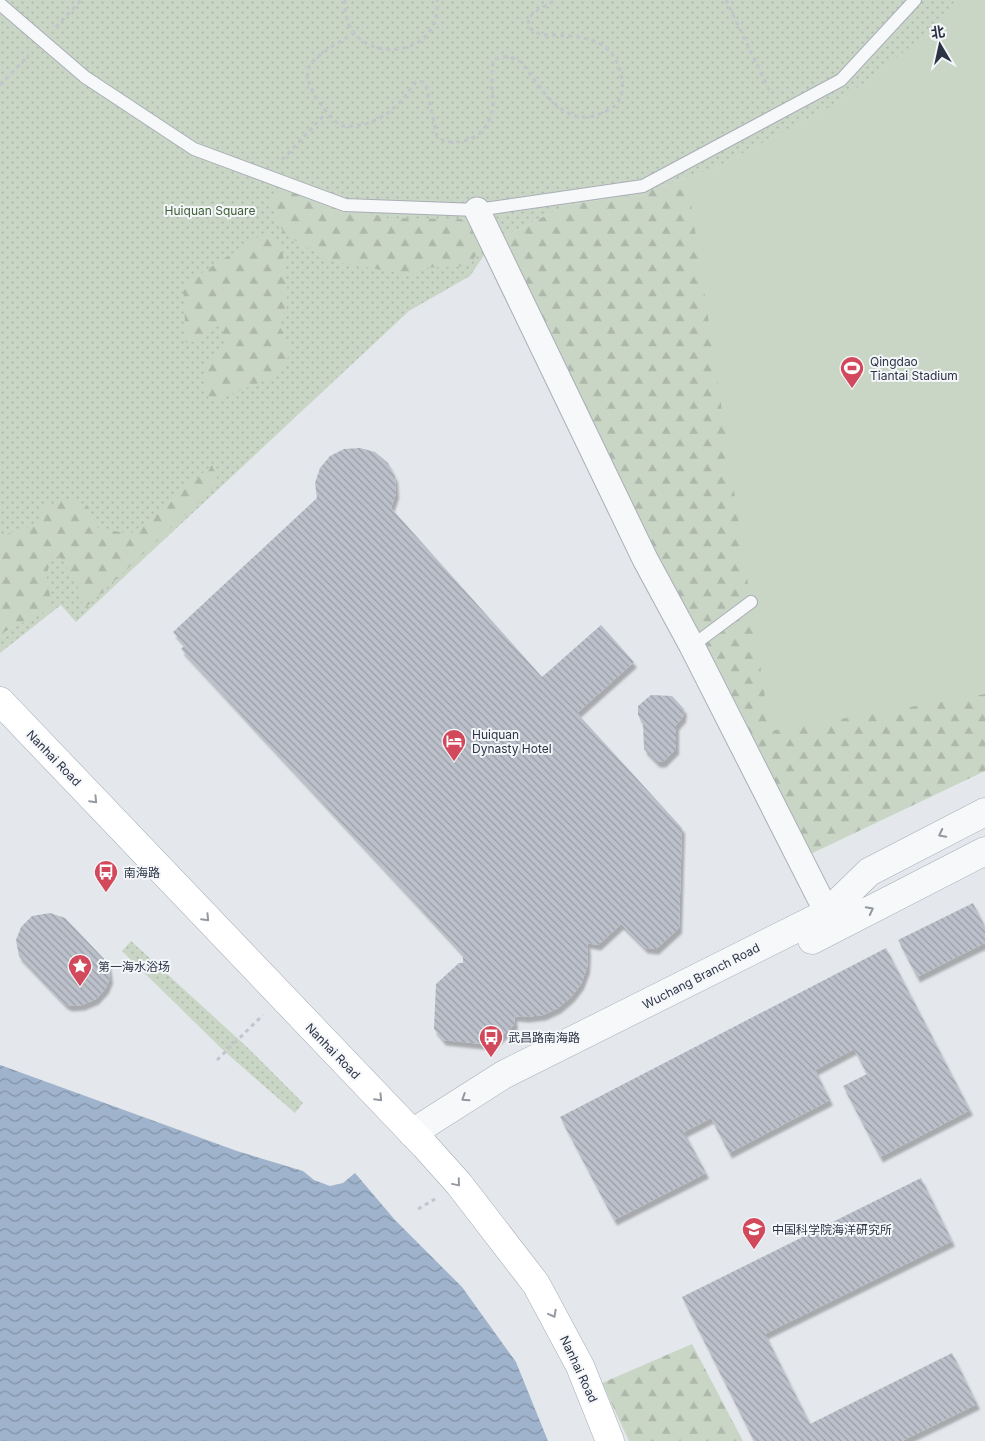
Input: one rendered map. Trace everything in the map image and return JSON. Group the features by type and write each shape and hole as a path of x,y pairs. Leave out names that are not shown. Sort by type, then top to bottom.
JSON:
{"main road":[{"name":"Nanhai Road","path":"0,701 282,998 419,1139 458,1184 536,1284 580,1366 610,1441"}],"street":[{"path":"478,210 645,559 692,646 831,921"},
{"name":"Wuchang Branch Road","path":"831,921 869,872 985,812"},
{"name":"Wuchang Branch Road","path":"419,1139 503,1075 985,851"}],"lane":[{"path":"0,4 85,77 194,149 345,205 478,210 643,186 841,80 915,0"},
{"path":"692,646 751,602"}],"path":[{"path":"345,0 348,24 355,33 370,46 385,51 400,50 415,44 427,35 434,22 437,7 436,0"},
{"path":"355,33 328,50 311,64 308,70 311,87 326,113 342,126 366,125 377,120 398,103 418,81 423,82 426,86 437,136 442,141 464,141 475,138 482,132 492,110 493,62 496,59 508,57 521,62 555,106 567,114 592,117 617,104 623,93 621,74 616,59 607,48 590,39 547,35 534,32 530,27 528,19 543,6 557,0"},
{"path":"726,0 780,113"},
{"path":"282,182 282,159 326,113"},
{"path":"217,1060 282,998"}],"green space":[{"name":"Huiquan Square","path":"0,0 956,0 929,33 839,102 715,168 638,194 567,205 493,242 470,276 409,311 76,622 61,605 0,653"},
{"name":"Qingdao Tiantai Stadium","path":"956,0 985,0 985,771 800,859 493,242 567,205 638,194 715,168 839,102 929,33"},
{"name":"Qingdao Tiantai Stadium","path":"956,0 985,0 985,694 770,731 687,177 715,168 839,102 929,33"},
{"path":"281,190 388,218 461,219 485,239 470,266 421,268 411,275 330,261 284,234 270,203"},
{"path":"264,233 276,241 283,254 288,294 280,327 291,351 279,375 210,402 204,386 207,366 227,346 221,323 199,341 186,343 183,285"},
{"path":"212,465 219,483 82,611 83,597 63,560 50,552 47,578 52,608 0,634 0,536 34,525 46,506 68,499 87,505 98,528 131,534"},
{"path":"131,941 248,1048 303,1103 295,1113 223,1050 122,951"},
{"path":"692,1344 743,1441 629,1441 602,1383"}],"water":[{"path":"0,1065 237,1151 303,1171 314,1180 330,1186 343,1183 355,1173 395,1220 462,1287 516,1362 548,1441 0,1441"}],"building":[{"name":"Huiquan Dynasty Hotel","path":"360,448 375,452 388,463 395,477 396,493 391,508 542,677 601,625 634,662 577,713 682,828 679,928 656,949 645,948 621,924 598,945 587,943 587,968 581,984 571,997 558,1008 543,1015 514,1016 515,1024 491,1045 443,1040 434,1029 436,984 459,963 463,963 463,954 181,649 185,645 173,632 317,498 315,483 320,468 330,456 344,449"},
{"path":"651,695 672,696 684,709 683,717 676,725 676,749 663,762 657,762 644,749 643,724 638,715 638,706"},
{"path":"973,903 985,927 985,943 917,977 898,940"},
{"path":"50,913 65,918 108,963 110,978 106,988 96,999 82,1005 70,1006 65,1004 19,956 16,940 21,927 32,916"},
{"path":"886,948 970,1110 880,1157 843,1086 867,1074 854,1049 815,1070 830,1100 729,1153 711,1118 684,1132 706,1173 614,1220 560,1117"},
{"name":"中国科学院海洋研究所","path":"921,1178 952,1241 765,1334 810,1424 952,1353 977,1404 902,1441 754,1441 682,1297"}],"place":[{"name":"Qingdao Tiantai Stadium","path":"852,389"},
{"name":"Huiquan Dynasty Hotel","path":"454,762"},
{"name":"南海路","path":"106,893"},
{"name":"第一海水浴场","path":"80,987"},
{"name":"武昌路南海路","path":"491,1058"},
{"name":"中国科学院海洋研究所","path":"754,1250"}]}
